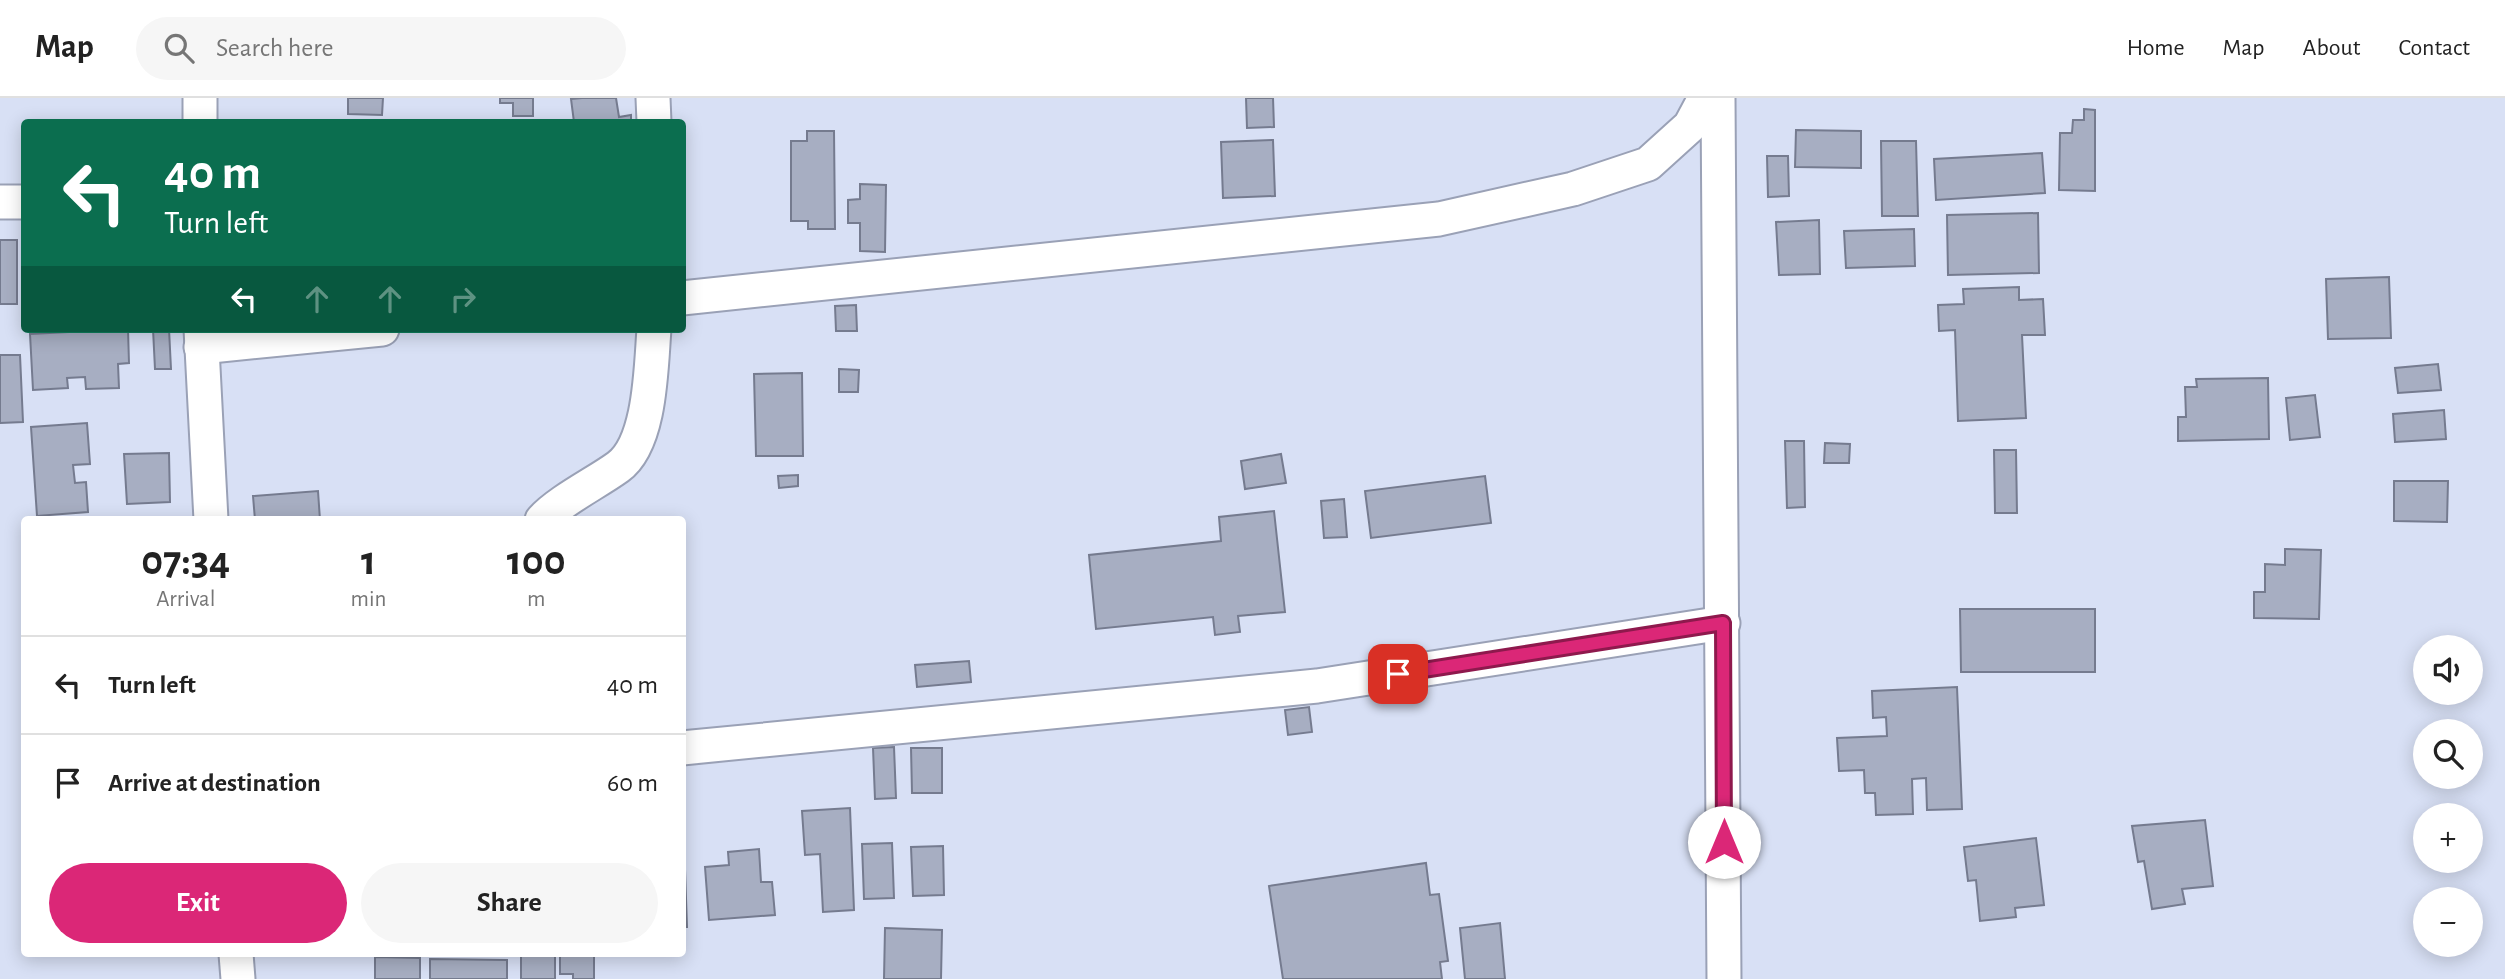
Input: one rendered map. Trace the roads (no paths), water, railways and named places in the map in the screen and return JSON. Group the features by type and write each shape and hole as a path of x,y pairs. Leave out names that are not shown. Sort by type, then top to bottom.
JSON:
{"street":[{"path":"200,98 200,119"},
{"path":"653,98 653,119"},
{"path":"686,298 1439,219 1573,189 1648,164 1690,126 1705,98"},
{"path":"1718,98 1724,979"},
{"path":"0,202 21,202"},
{"path":"211,516 201,338 302,333"},
{"path":"548,516 622,465 640,436 649,394 654,333"},
{"path":"686,748 1317,686 1723,623"},
{"path":"236,957 238,979"}]}
